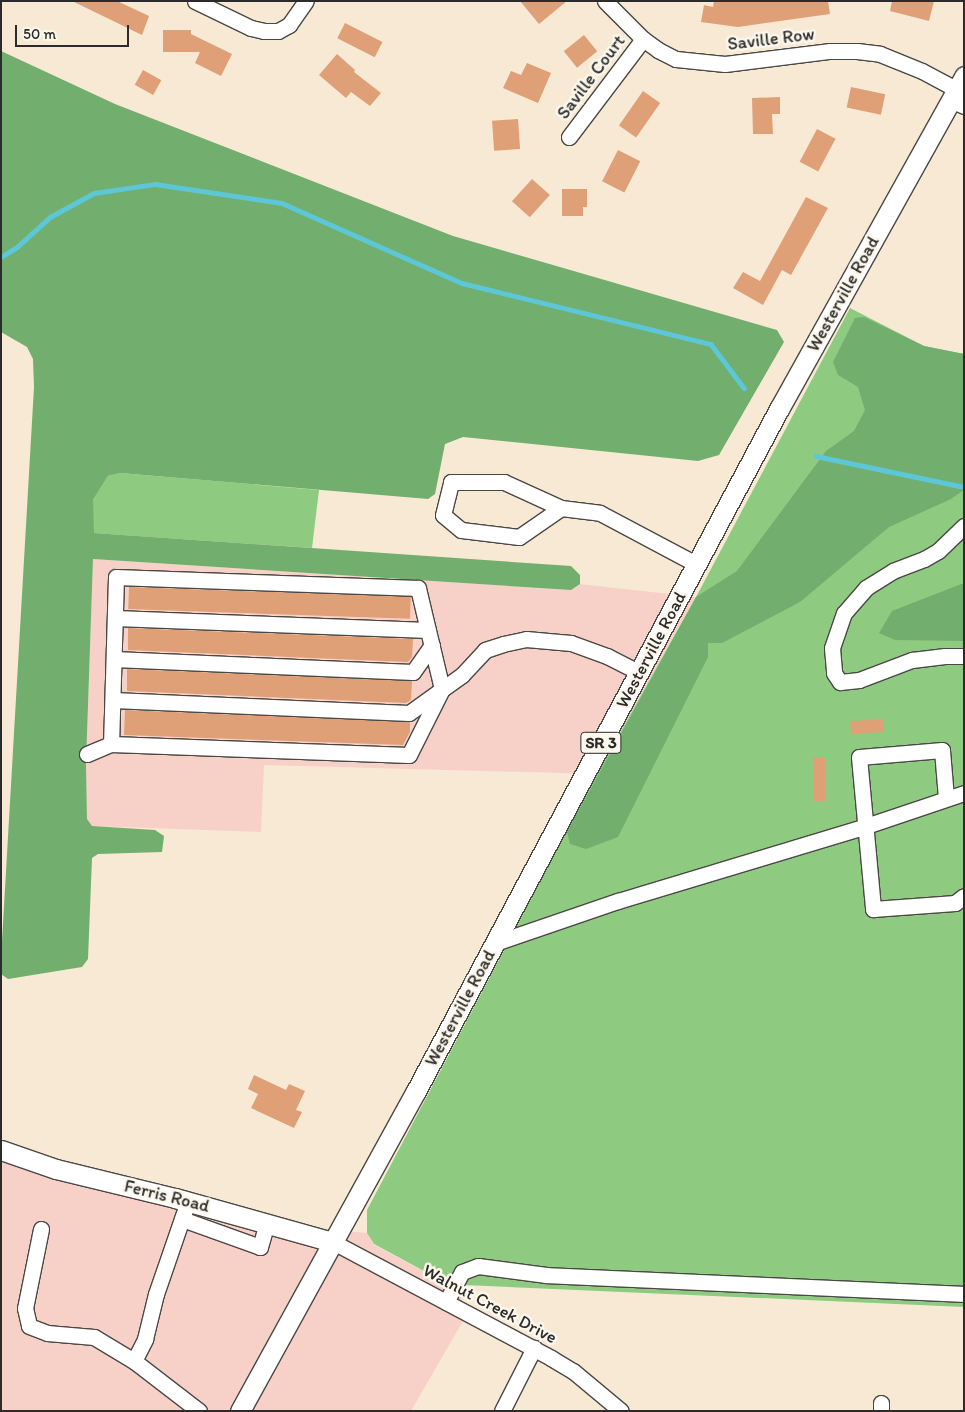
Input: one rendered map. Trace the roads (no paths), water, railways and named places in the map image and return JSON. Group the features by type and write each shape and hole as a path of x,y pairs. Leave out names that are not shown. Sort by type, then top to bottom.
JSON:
{"main road":[{"name":"Westerville Road","path":"240,1411 495,943 779,409 958,93"},
{"name":"Ferris Road","path":"1,1150 185,1210 267,1223 333,1242"}],"street":[{"path":"195,1 251,28 264,32 278,32 290,25 306,1"},
{"name":"Saville Row","path":"604,1 643,39 676,59 700,63 725,64 830,51 857,50 880,54 922,71 958,93"},
{"name":"Saville Court","path":"569,137 643,39"},
{"path":"561,508 519,537 460,530 443,515 451,482 504,482 561,508 600,513 696,564"},
{"path":"964,526 938,551 924,559 893,571 866,588 844,614 832,648 834,673 840,682 859,680 912,660 964,656"},
{"path":"87,754 111,744 409,755 442,689 418,588 116,577 111,744"},
{"path":"115,618 430,637"},
{"path":"114,659 412,672 430,637"},
{"path":"113,700 409,713 462,675 485,650 526,639 571,644 607,656 639,672"},
{"path":"946,798 942,750 859,757 872,909 955,903 964,896"},
{"path":"495,943 628,898 866,826 964,793"},
{"path":"134,1361 145,1339 156,1294 185,1210"},
{"path":"41,1229 25,1308 29,1326 47,1332 94,1337 134,1361 200,1411"},
{"name":"Walnut Creek Drive","path":"333,1242 574,1371 621,1411"},
{"path":"446,1302 462,1272 478,1266 546,1275 964,1294"},
{"path":"502,1411 534,1348"}],"waterway":[{"path":"1,257 17,247 50,217 94,193 155,184 282,203 462,283 711,344 744,388"},
{"path":"816,456 964,487"}]}
